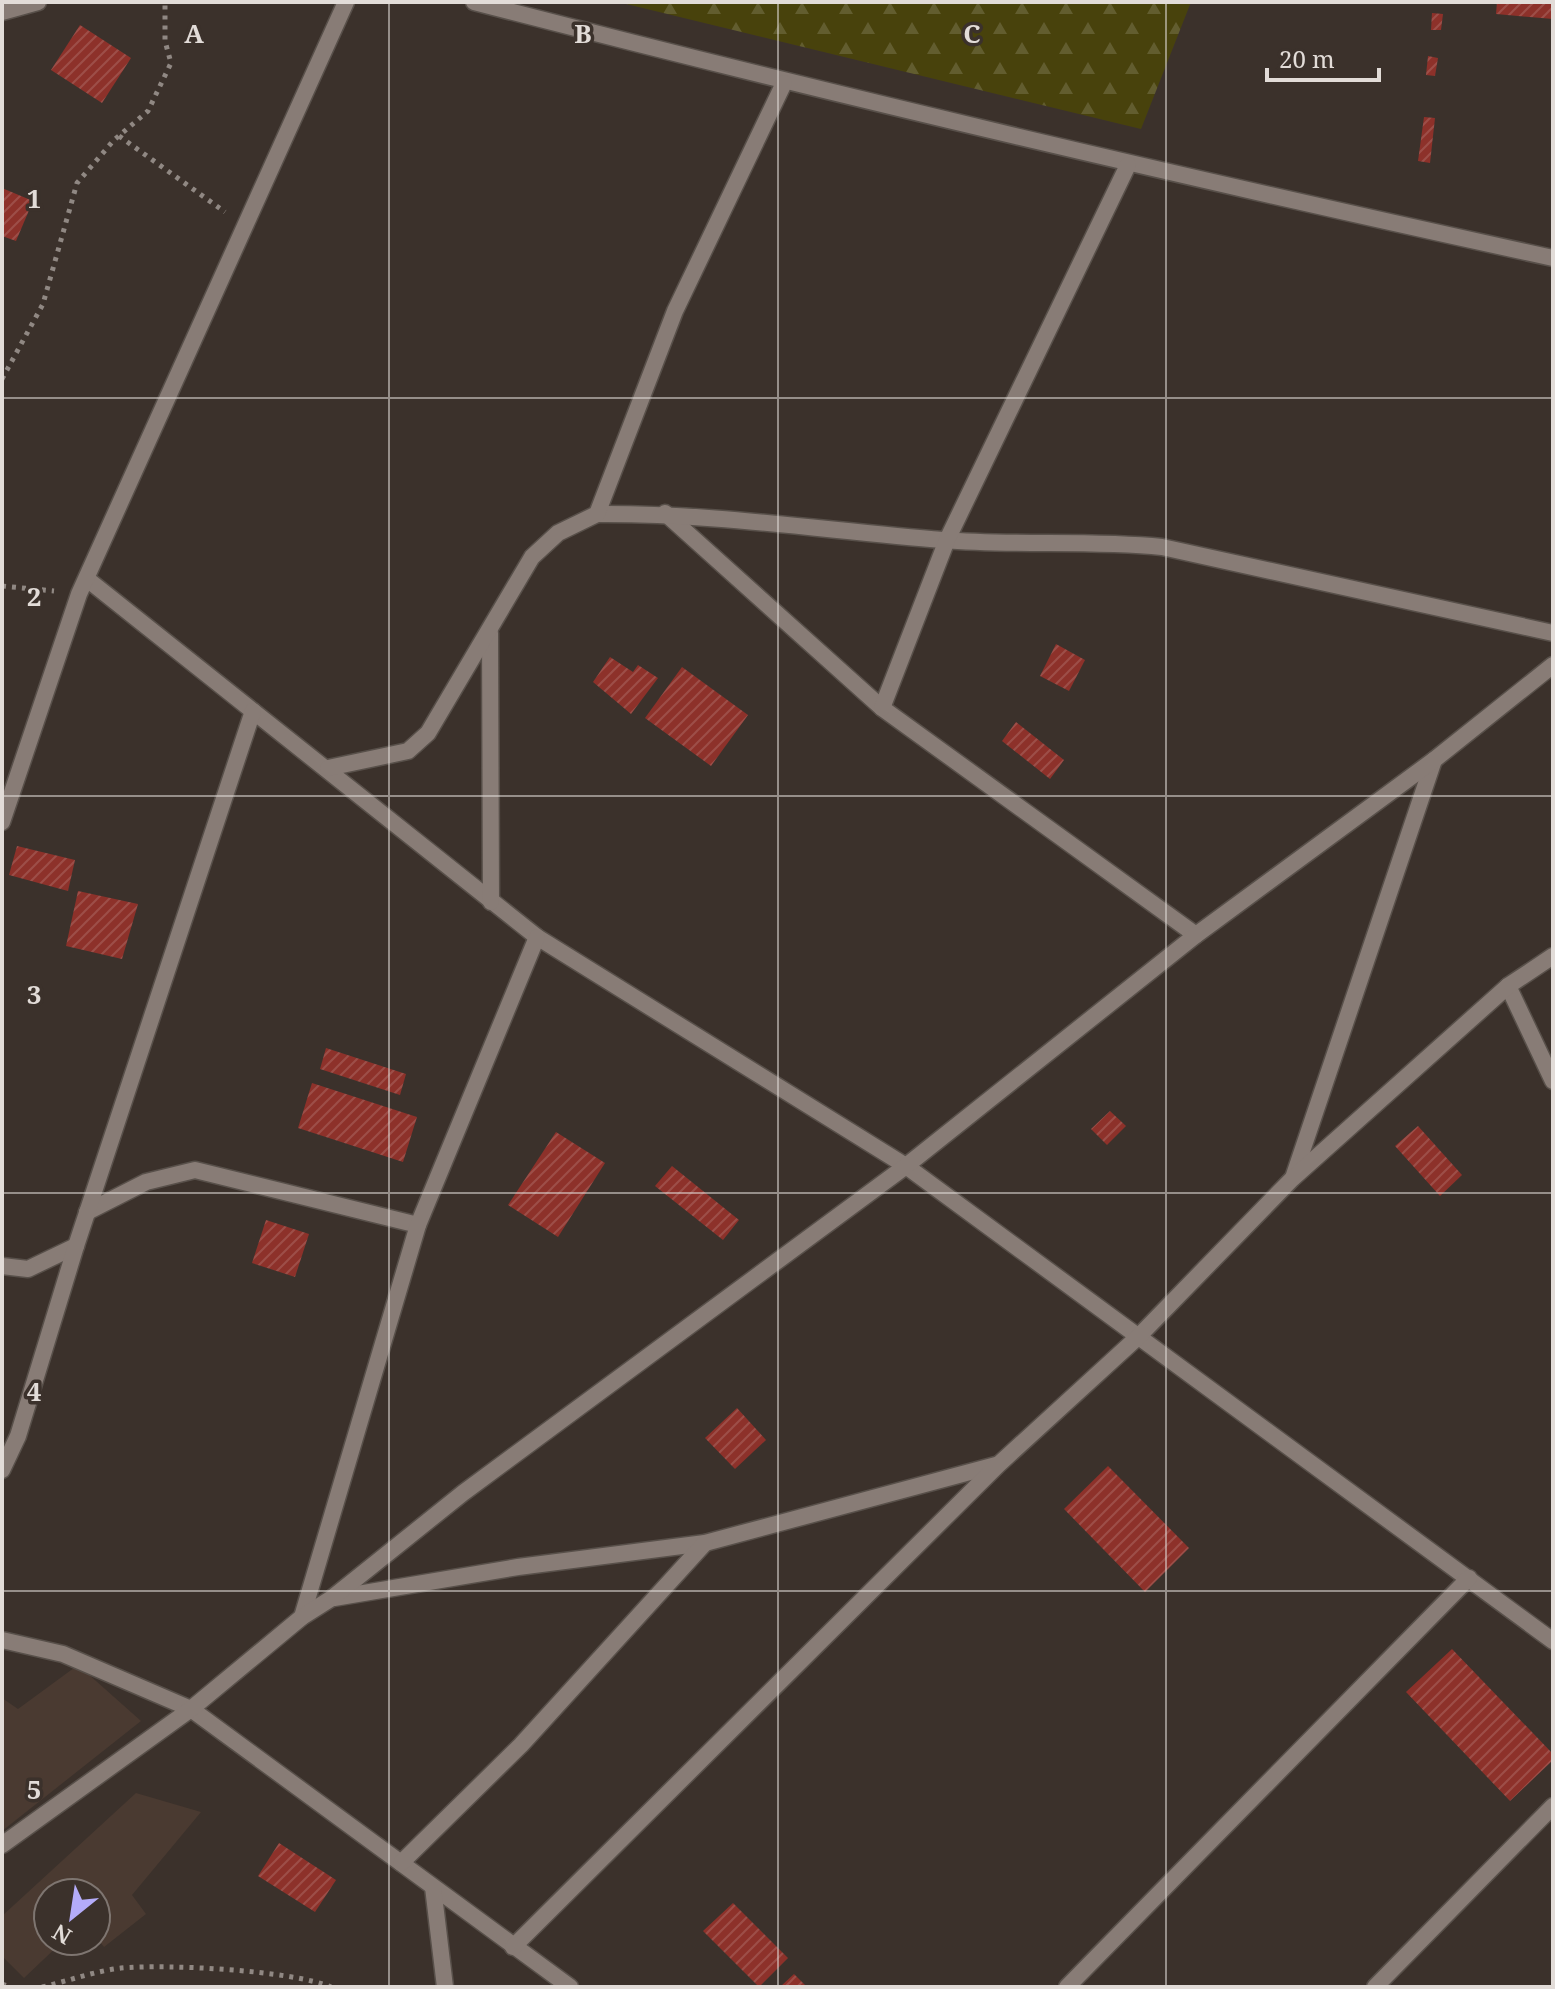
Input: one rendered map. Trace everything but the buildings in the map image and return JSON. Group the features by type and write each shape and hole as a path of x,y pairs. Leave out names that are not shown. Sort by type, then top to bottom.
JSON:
{"street":[{"path":"2,12 38,2"},
{"path":"2,822 7,793 83,586 346,2"},
{"path":"474,2 784,83 1128,165 1553,258"},
{"path":"597,514 675,311 784,83"},
{"path":"882,708 947,540 1128,165"},
{"path":"665,513 882,708 1196,935"},
{"path":"328,768 408,751 428,733 532,557 558,533 597,514 665,513 947,540 1116,542 1162,547 1553,633"},
{"path":"83,586 328,768 537,937 906,1166 1553,1641"},
{"path":"490,631 491,902"},
{"path":"2,1845 191,1709 302,1617 332,1598 463,1493 906,1166 1196,935 1434,760 1553,665"},
{"path":"2,1470 18,1436 87,1212 253,711"},
{"path":"1292,1179 1434,760"},
{"path":"302,1617 418,1225 537,937"},
{"path":"513,1947 998,1465 1139,1336 1292,1179 1508,986 1553,956"},
{"path":"1508,986 1553,1081"},
{"path":"87,1212 146,1182 195,1170 418,1225"},
{"path":"2,1266 28,1269 76,1246"},
{"path":"332,1598 518,1567 705,1543 998,1465"},
{"path":"401,1863 521,1745 705,1543"},
{"path":"1067,1987 1469,1578"},
{"path":"2,1640 63,1654 191,1709 570,1987"},
{"path":"1375,1987 1553,1806"},
{"path":"433,1887 445,1987"}],"path":[{"path":"2,379 43,304 77,183 119,136 148,111 171,63 165,41 165,2"},
{"path":"119,136 247,227"},
{"path":"2,586 83,586"},
{"path":"42,1987 120,1968 234,1971 317,1981 331,1987"},
{"path":"2,1984 11,1987"}],"shaded area":[{"path":"78,1665 141,1721 2,1831 2,1698 18,1709"},
{"path":"136,1793 201,1812 132,1895 146,1914 112,1941 112,1877 44,1877"},
{"path":"32,1888 32,1957 46,1957 24,1978 2,1956 2,1916"}],"green space":[{"path":"618,2 1191,2 1141,129"}]}
